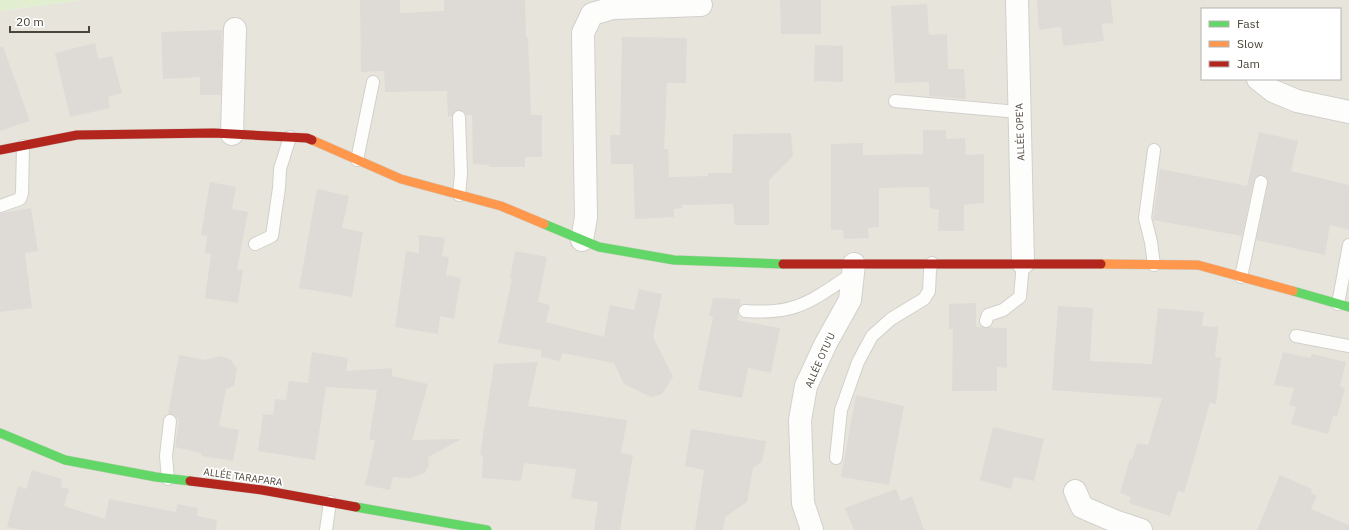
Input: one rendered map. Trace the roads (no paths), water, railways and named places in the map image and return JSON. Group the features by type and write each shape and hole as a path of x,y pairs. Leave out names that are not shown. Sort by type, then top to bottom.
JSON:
{"main road":[{"path":"0,150 77,135 232,134 307,138 401,179 502,206 599,247 674,260 853,269 932,263 1198,265 1344,306"},
{"name":"ALLÉE TARAPARA","path":"0,433 65,460 168,478 262,490 487,530"}],"street":[{"name":"ALLÉE OPE'A","path":"1017,0 1023,263"},
{"path":"582,240 586,217 583,32 590,17 592,14 613,8 701,5"},
{"path":"232,134 235,30"},
{"path":"1259,80 1273,91 1296,101 1349,112"},
{"name":"ALLÉE OTU'U","path":"812,530 803,503 800,420 806,386 829,337 850,300 853,269"},
{"path":"1075,491 1082,506 1117,522 1141,530"}],"lane":[{"path":"357,160 373,82"},
{"path":"895,101 1019,112"},
{"path":"459,117 461,174 459,195"},
{"path":"255,244 272,236 280,188 280,169 290,137"},
{"path":"0,206 20,200 22,193 23,146"},
{"path":"1154,150 1145,218 1151,242 1154,265"},
{"path":"1241,277 1261,182"},
{"path":"1344,306 1349,245"},
{"path":"836,458 842,410 858,362 872,336 891,319 924,299 929,291 930,270 932,263"},
{"path":"986,321 988,315 1003,310 1020,297 1023,263"},
{"path":"745,311 767,313 788,310 813,300 853,269"},
{"path":"1296,336 1349,346"},
{"path":"168,478 166,456 170,421"},
{"path":"326,530 330,502"}]}
